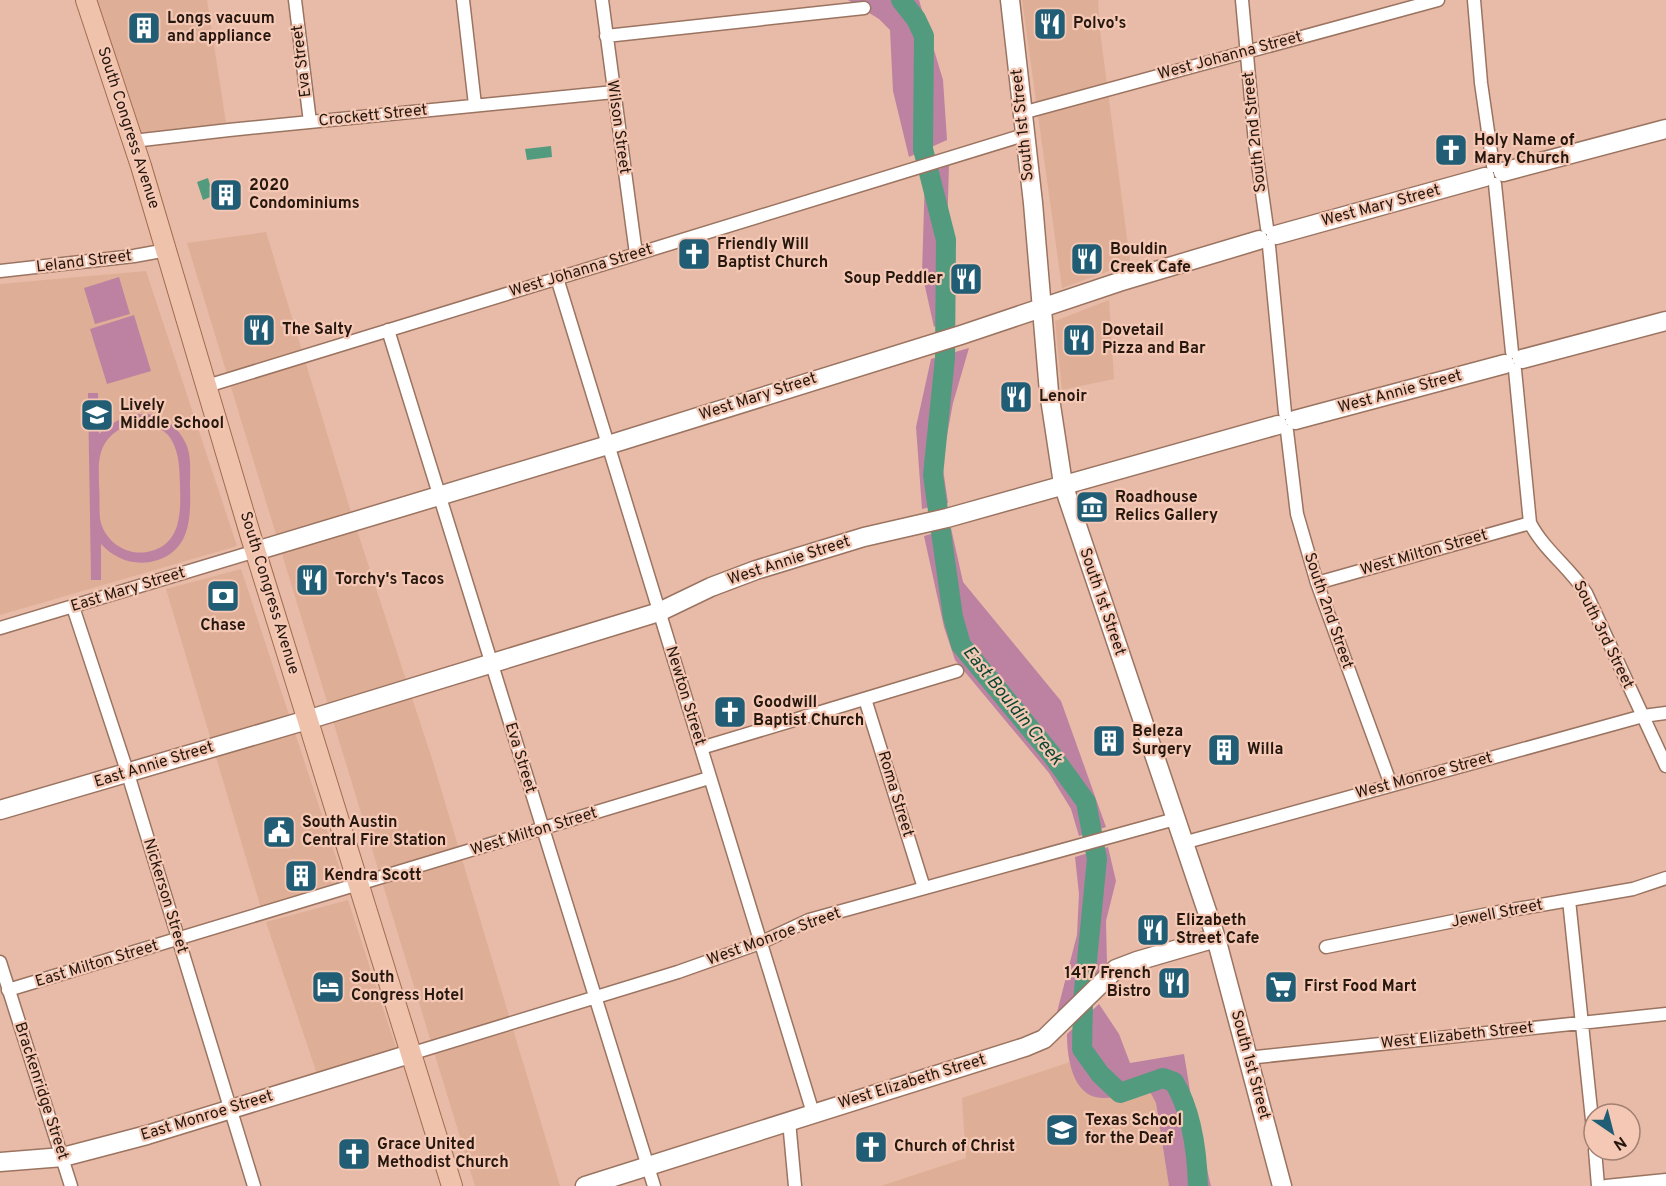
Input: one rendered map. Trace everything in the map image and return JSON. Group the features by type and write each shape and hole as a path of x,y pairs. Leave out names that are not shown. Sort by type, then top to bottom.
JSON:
{"main road":[{"name":"South Congress Avenue","path":"86,0 133,141 307,720 452,1186"}],"street":[{"name":"Eva Street","path":"295,0 310,122"},
{"path":"463,0 475,105"},
{"name":"Wilson Street","path":"602,0 636,254"},
{"name":"South 1st Street","path":"1010,0 1033,203 1049,392 1063,484 1216,938 1282,1186"},
{"name":"South 2nd Street","path":"1242,0 1255,144 1268,237 1297,514 1317,583 1391,785"},
{"name":"West Johanna Street","path":"1022,113 1438,0"},
{"path":"1474,0 1481,83 1494,175 1530,523"},
{"path":"606,36 864,8"},
{"name":"Crockett Street","path":"133,141 614,92"},
{"name":"West Mary Street","path":"256,551 608,445 961,335 1119,282 1268,237 1666,129"},
{"name":"West Johanna Street","path":"207,386 1024,135"},
{"name":"Leland Street","path":"0,271 134,256 166,250"},
{"name":"Newton Street","path":"557,278 813,1113"},
{"name":"West Annie Street","path":"307,720 659,612 711,587 756,570 864,537 947,518 1286,422 1666,321"},
{"name":"Eva Street","path":"388,330 654,1186"},
{"name":"West Milton Street","path":"1317,583 1530,523"},
{"name":"South 3rd Street","path":"1530,523 1586,593 1666,766"},
{"name":"East Mary Street","path":"0,628 256,551"},
{"name":"Nickerson Street","path":"73,607 128,774 254,1186"},
{"path":"701,748 957,671"},
{"name":"Roma Street","path":"865,699 924,888"},
{"name":"West Monroe Street","path":"1183,843 1643,716 1666,712"},
{"name":"East Annie Street","path":"0,810 307,720"},
{"name":"West Milton Street","path":"358,885 710,778"},
{"name":"West Monroe Street","path":"410,1054 595,999 760,943 809,920 1175,819"},
{"name":"Jewell Street","path":"1326,947 1488,914 1633,889 1666,878"},
{"name":"East Milton Street","path":"8,990 358,885"},
{"path":"1569,900 1590,1102"},
{"name":"West Elizabeth Street","path":"585,1186 1025,1047 1044,1039 1116,969 1216,938"},
{"name":"Brackenridge Street","path":"0,962 71,1186"},
{"name":"West Elizabeth Street","path":"1247,1058 1666,1014"},
{"name":"East Monroe Street","path":"0,1162 63,1157 147,1135 410,1054"},
{"path":"789,1121 795,1186"},
{"path":"1596,1162 1598,1186"},
{"path":"1605,1186 1666,1180"}],"shaded area":[{"path":"89,0 207,0 226,123 140,133"},
{"path":"848,0 919,0 943,80 947,140 909,157 893,91 890,30 879,19"},
{"path":"1022,0 1098,0 1130,261 1062,288"},
{"path":"551,146 552,157 527,160 525,149"},
{"path":"949,165 946,269 952,318 934,327 922,273 925,175"},
{"path":"208,178 213,196 203,200 197,182"},
{"path":"266,232 350,509 432,759 560,1186 475,1186 187,243"},
{"name":"Lively Middle School","path":"146,271 237,546 0,615 0,284"},
{"path":"119,277 130,314 95,324 84,288"},
{"path":"1109,300 1114,379 1062,390 1055,321"},
{"path":"134,315 151,371 107,384 90,329"},
{"path":"969,348 953,403 942,462 948,503 922,509 916,427 931,359"},
{"path":"88,393 98,393 99,434 120,419 144,414 166,420 176,428 187,445 189,456 190,510 186,533 174,551 164,558 150,562 136,562 117,557 101,544 101,580 91,580","holes":["133,424 147,424 166,433 176,451 180,473 180,507 177,527 167,543 158,549 139,553 116,545 102,526 99,465 100,455 106,441 113,434"]},
{"path":"951,528 963,582 1061,701 1106,827 1079,836 1071,809 1049,773 955,660 944,627 924,536"},
{"path":"241,569 344,882 261,908 166,589"},
{"path":"1108,847 1116,881 1106,921 1107,964 1056,1016 1077,935 1079,894 1075,857"},
{"name":"South Congress Hotel","path":"348,900 397,1051 317,1074 266,922"},
{"path":"1099,1004 1119,1034 1130,1063 1184,1054 1195,1121 1211,1186 1169,1186 1156,1103 1148,1088 1102,1098 1084,1091 1078,1083 1070,1064 1067,1034"},
{"name":"Texas School for the Deaf","path":"1070,1062 1076,1081 1102,1098 1148,1088 1156,1103 1169,1186 881,1186 966,1158 962,1098"}],"waterway":[{"name":"East Bouldin Creek","path":"901,0 916,19 924,36 923,149 946,240 945,358 933,475 953,617 961,645 1052,755 1086,802 1097,859 1083,1001 1082,1049 1100,1074 1120,1093 1163,1078 1174,1082 1189,1119 1198,1186"}],"place":[{"name":"Polvo's","path":"1050,24"},
{"name":"Longs vacuum and appliance","path":"144,28"},
{"name":"Holy Name of Mary Church","path":"1451,150"},
{"name":"2020 Condominiums","path":"226,195"},
{"name":"Friendly Will Baptist Church","path":"694,254"},
{"name":"Bouldin Creek Cafe","path":"1087,259"},
{"name":"Soup Peddler","path":"966,279"},
{"name":"The Salty","path":"259,330"},
{"name":"Dovetail Pizza and Bar","path":"1079,340"},
{"name":"Lenoir","path":"1016,397"},
{"name":"Lively Middle School","path":"97,415"},
{"name":"Roadhouse Relics Gallery","path":"1092,507"},
{"name":"Torchy's Tacos","path":"312,580"},
{"name":"Chase","path":"223,596"},
{"name":"Goodwill Baptist Church","path":"730,712"},
{"name":"Beleza Surgery","path":"1109,741"},
{"name":"Willa","path":"1224,750"},
{"name":"South Austin Central Fire Station","path":"279,832"},
{"name":"Kendra Scott","path":"301,876"},
{"name":"Elizabeth Street Cafe","path":"1153,930"},
{"name":"1417 French Bistro","path":"1174,983"},
{"name":"South Congress Hotel","path":"328,987"},
{"name":"First Food Mart","path":"1281,987"},
{"name":"Texas School for the Deaf","path":"1062,1130"},
{"name":"Church of Christ","path":"871,1147"},
{"name":"Grace United Methodist Church","path":"354,1154"}]}
